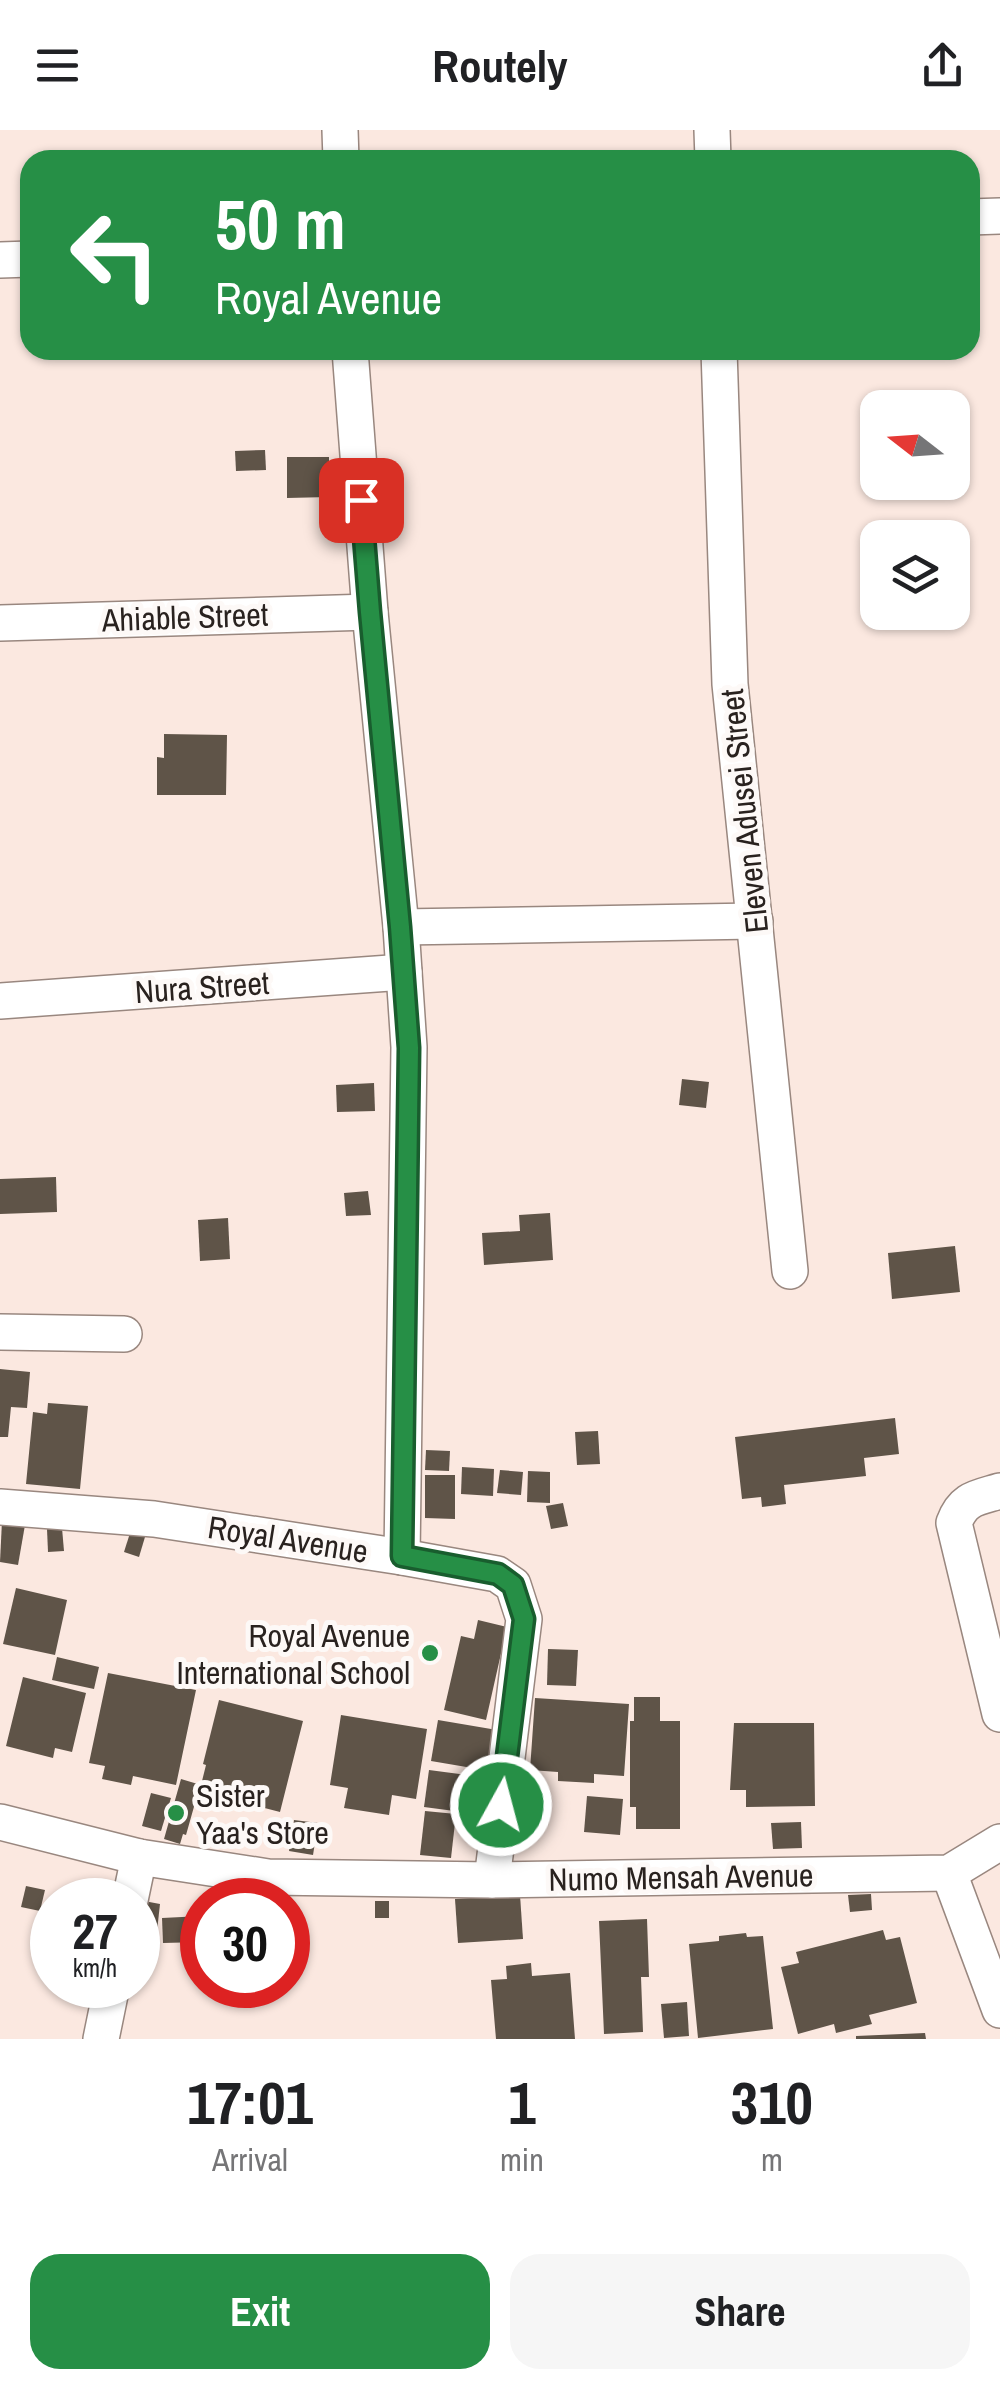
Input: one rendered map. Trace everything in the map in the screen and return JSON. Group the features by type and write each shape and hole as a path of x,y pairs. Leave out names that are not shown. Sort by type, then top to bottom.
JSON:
{"street":[{"path":"351,360 409,1048 402,1556"},
{"name":"Eleven Adusei Street","path":"719,360 730,684 790,1271"},
{"name":"Ahiable Street","path":"0,623 370,612"},
{"path":"400,927 755,921"},
{"name":"Nura Street","path":"0,1001 404,972"},
{"path":"0,1332 124,1334"},
{"path":"1000,1491 970,1500 959,1510 954,1523 1000,1714"},
{"name":"Royal Avenue","path":"0,1507 154,1519 402,1556 498,1574 513,1585 524,1619 492,1880"},
{"name":"Numo Mensah Avenue","path":"0,1822 139,1857 268,1877 492,1880 950,1873"},
{"path":"1000,1842 950,1873 1000,2010"},
{"path":"135,1878 139,1857"},
{"path":"101,2039 107,2008"}],"building":[{"path":"265,450 266,470 236,471 235,451"},
{"path":"287,457 329,457 329,497 287,498"},
{"path":"164,734 227,735 226,795 157,795 157,757 164,758"},
{"path":"682,1079 709,1082 706,1108 679,1105"},
{"path":"374,1083 375,1111 337,1112 336,1085"},
{"path":"56,1177 57,1212 0,1214 0,1179"},
{"path":"368,1191 371,1215 346,1216 344,1193"},
{"path":"550,1213 553,1260 484,1265 482,1233 520,1231 519,1215"},
{"path":"228,1218 230,1259 200,1261 198,1220"},
{"path":"955,1246 960,1292 892,1299 888,1253"},
{"path":"0,1369 30,1372 27,1408 11,1407 8,1437 0,1437"},
{"path":"48,1403 88,1406 80,1489 26,1484 33,1412 47,1414"},
{"path":"895,1418 899,1454 864,1458 866,1476 784,1485 786,1504 762,1507 761,1497 742,1499 735,1437"},
{"path":"598,1431 600,1464 577,1465 575,1432"},
{"path":"426,1450 450,1451 449,1471 425,1470"},
{"path":"462,1467 494,1469 493,1496 461,1494"},
{"path":"500,1470 523,1472 521,1495 497,1493"},
{"path":"528,1471 550,1472 550,1503 527,1502"},
{"path":"425,1475 455,1475 455,1519 425,1518"},
{"path":"563,1503 568,1526 551,1529 546,1506"},
{"path":"2,1521 25,1525 18,1565 0,1562"},
{"path":"62,1528 64,1551 48,1552 47,1529"},
{"path":"130,1533 145,1537 139,1557 124,1552"},
{"path":"16,1588 67,1600 55,1655 3,1644"},
{"path":"478,1620 507,1627 486,1720 444,1710 461,1636 474,1639"},
{"path":"548,1649 578,1650 576,1686 547,1685"},
{"path":"57,1657 99,1667 94,1689 52,1680"},
{"path":"108,1673 196,1690 176,1785 133,1776 131,1785 102,1779 105,1766 89,1763"},
{"path":"23,1677 86,1693 72,1752 55,1748 53,1758 6,1746"},
{"path":"634,1697 660,1697 660,1721 680,1721 680,1829 636,1829 636,1807 630,1807 630,1721 634,1721"},
{"path":"535,1698 629,1704 624,1776 594,1774 594,1783 558,1781 558,1772 530,1770"},
{"path":"219,1700 303,1721 280,1812 237,1801 235,1808 211,1802 213,1792 199,1789 180,1844 164,1839 181,1779 201,1785"},
{"path":"341,1715 427,1729 416,1799 392,1795 389,1815 344,1808 348,1788 330,1785"},
{"path":"438,1720 497,1730 490,1771 431,1761"},
{"path":"734,1723 814,1723 815,1806 746,1807 746,1790 730,1790"},
{"path":"429,1770 467,1775 462,1812 424,1807"},
{"path":"151,1793 171,1798 161,1831 142,1826"},
{"path":"587,1796 623,1799 620,1835 584,1832"},
{"path":"425,1811 456,1814 451,1858 420,1855"},
{"path":"294,1820 318,1823 313,1855 289,1851"},
{"path":"801,1822 802,1848 773,1849 771,1823"},
{"path":"26,1886 30,1887 30,1909 21,1907"},
{"path":"871,1894 872,1910 850,1912 848,1895"},
{"path":"520,1895 523,1939 458,1943 455,1899"},
{"path":"375,1901 389,1901 389,1918 375,1918"},
{"path":"180,1917 180,1943 163,1943 162,1918"},
{"path":"647,1919 649,1977 641,1977 643,2032 604,2034 599,1921"},
{"path":"883,1930 886,1940 900,1937 917,2003 869,2015 872,2024 836,2033 834,2024 798,2034 781,1967 799,1963 796,1952"},
{"path":"746,1933 747,1937 763,1936 773,2029 698,2038 689,1944"},
{"path":"531,1963 532,1976 570,1973 575,2039 496,2039 491,1980 507,1979 506,1966"},
{"path":"687,2002 689,2036 664,2038 661,2004"},
{"path":"925,2033 926,2039 856,2039 856,2036"}],"place":[{"name":"Royal Avenue International School","path":"430,1653"},
{"name":"Sister Yaa's Store","path":"176,1813"}],"route":[{"path":"361,500 409,1048 402,1556 498,1574 513,1585 524,1619 501,1805"}]}
